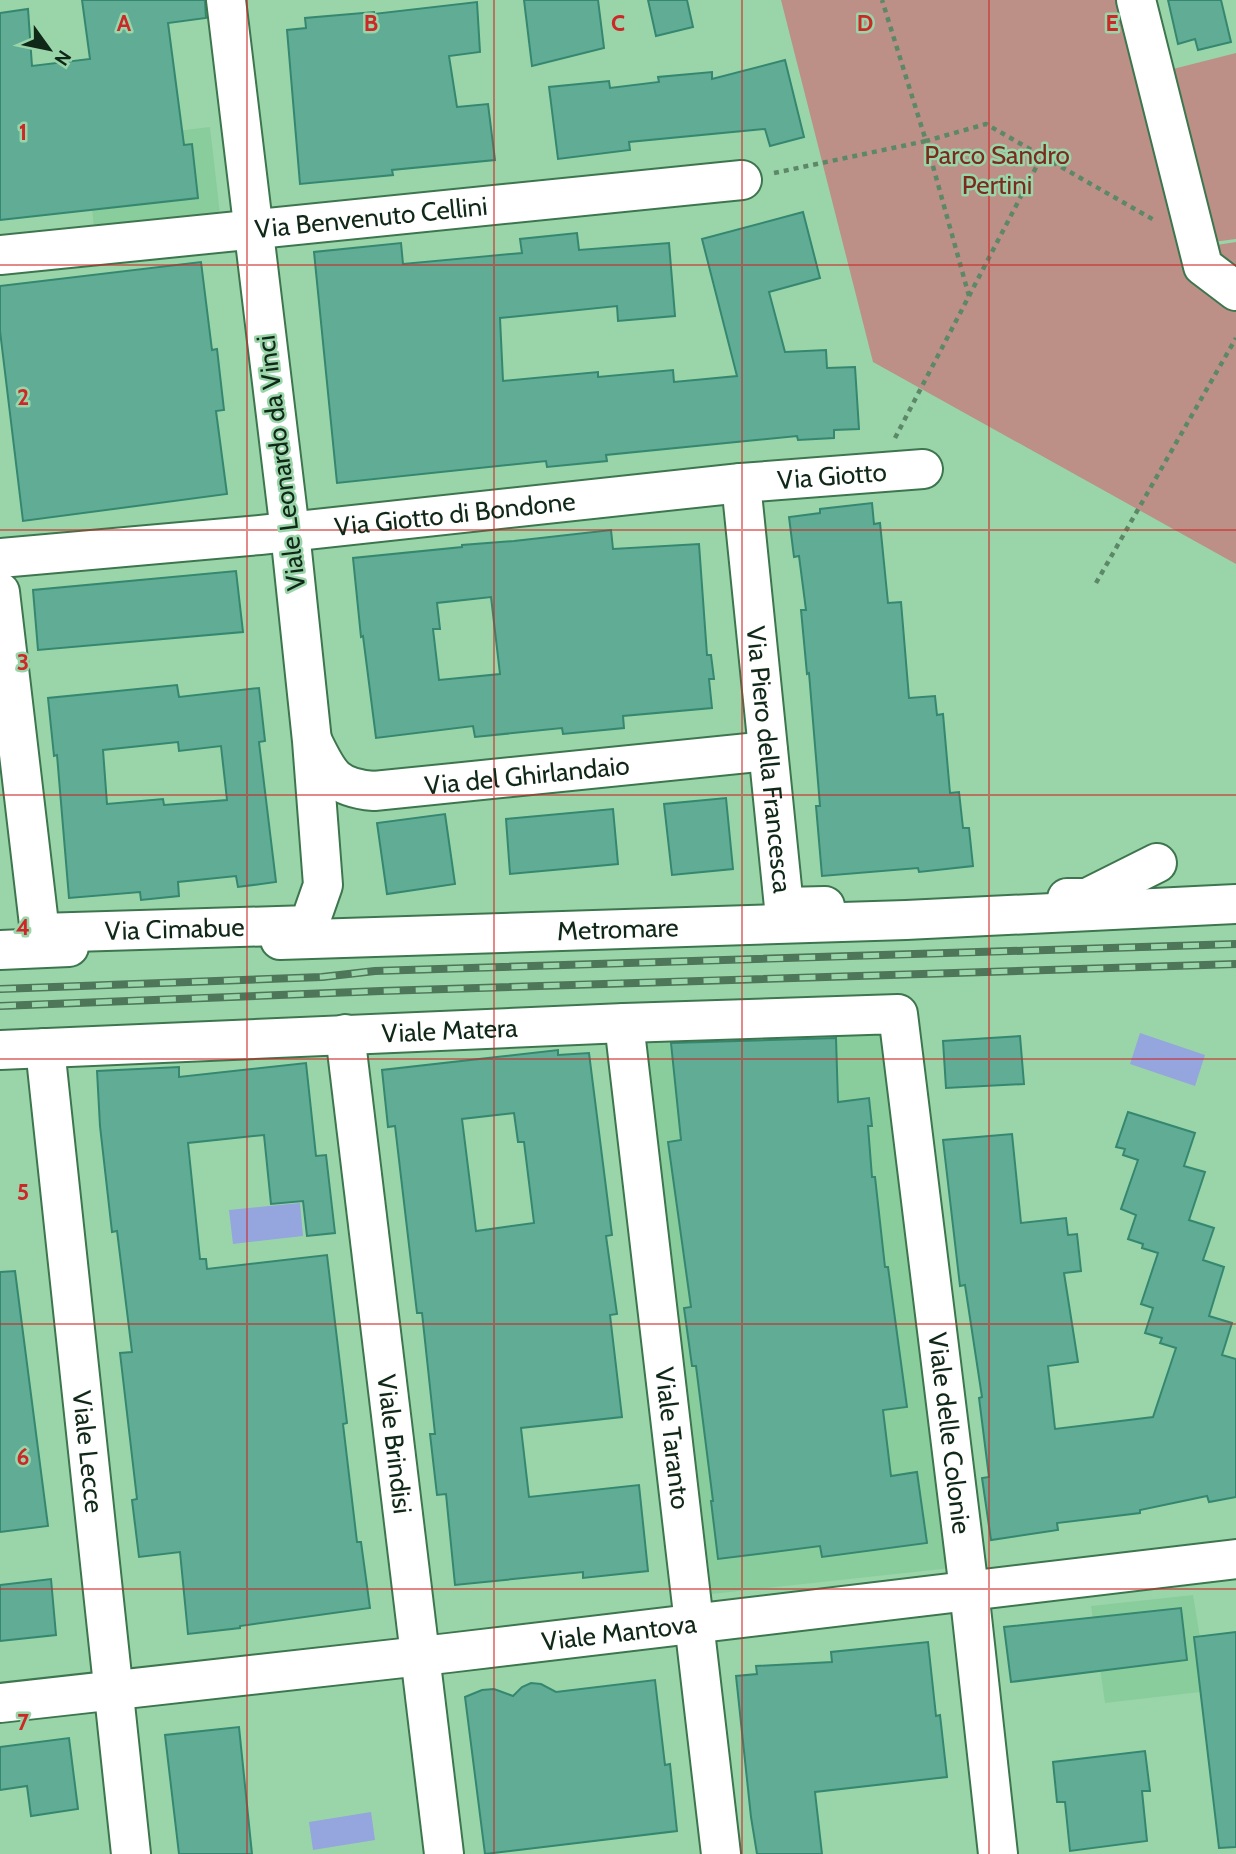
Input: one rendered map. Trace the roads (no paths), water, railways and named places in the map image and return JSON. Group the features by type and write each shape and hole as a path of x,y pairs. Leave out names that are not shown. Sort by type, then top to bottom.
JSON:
{"street":[{"name":"Viale Leonardo da Vinci","path":"226,0 290,532 312,741 323,886 309,925"},
{"path":"1136,0 1200,255 1236,291"},
{"name":"Via Benvenuto Cellini","path":"0,254 742,180"},
{"name":"Via Giotto","path":"741,484 912,470"},
{"name":"Via Giotto di Bondone","path":"0,558 290,532 741,484"},
{"name":"Via Piero della Francesca","path":"741,484 784,907 1087,898 1157,863"},
{"name":"Via Cimabue","path":"0,592 40,933 309,925"},
{"name":"Via del Ghirlandaio","path":"312,741 324,765 336,780 352,789 374,791 768,751"},
{"name":"Metromare","path":"0,950 906,920 1236,904"},
{"name":"Viale Matera","path":"0,1050 345,1034 898,1014"},
{"name":"Viale delle Colonie","path":"898,1014 969,1590 998,1854"},
{"name":"Viale Taranto","path":"624,1023 721,1854"},
{"name":"Viale Brindisi","path":"345,1034 444,1854"},
{"name":"Viale Lecce","path":"45,1048 131,1854"},
{"name":"Viale Mantova","path":"0,1703 695,1625 1236,1559"}],"water":[{"path":"1140,1033 1205,1055 1195,1086 1130,1064"},
{"path":"300,1203 303,1236 233,1244 229,1210"},
{"path":"371,1812 375,1840 313,1850 309,1822"}],"railway":[{"path":"0,989 322,977 375,971 1236,944"},
{"path":"0,1006 1236,964"}],"park label":[{"name":"Parco Sandro Pertini","path":"997,170"}]}
